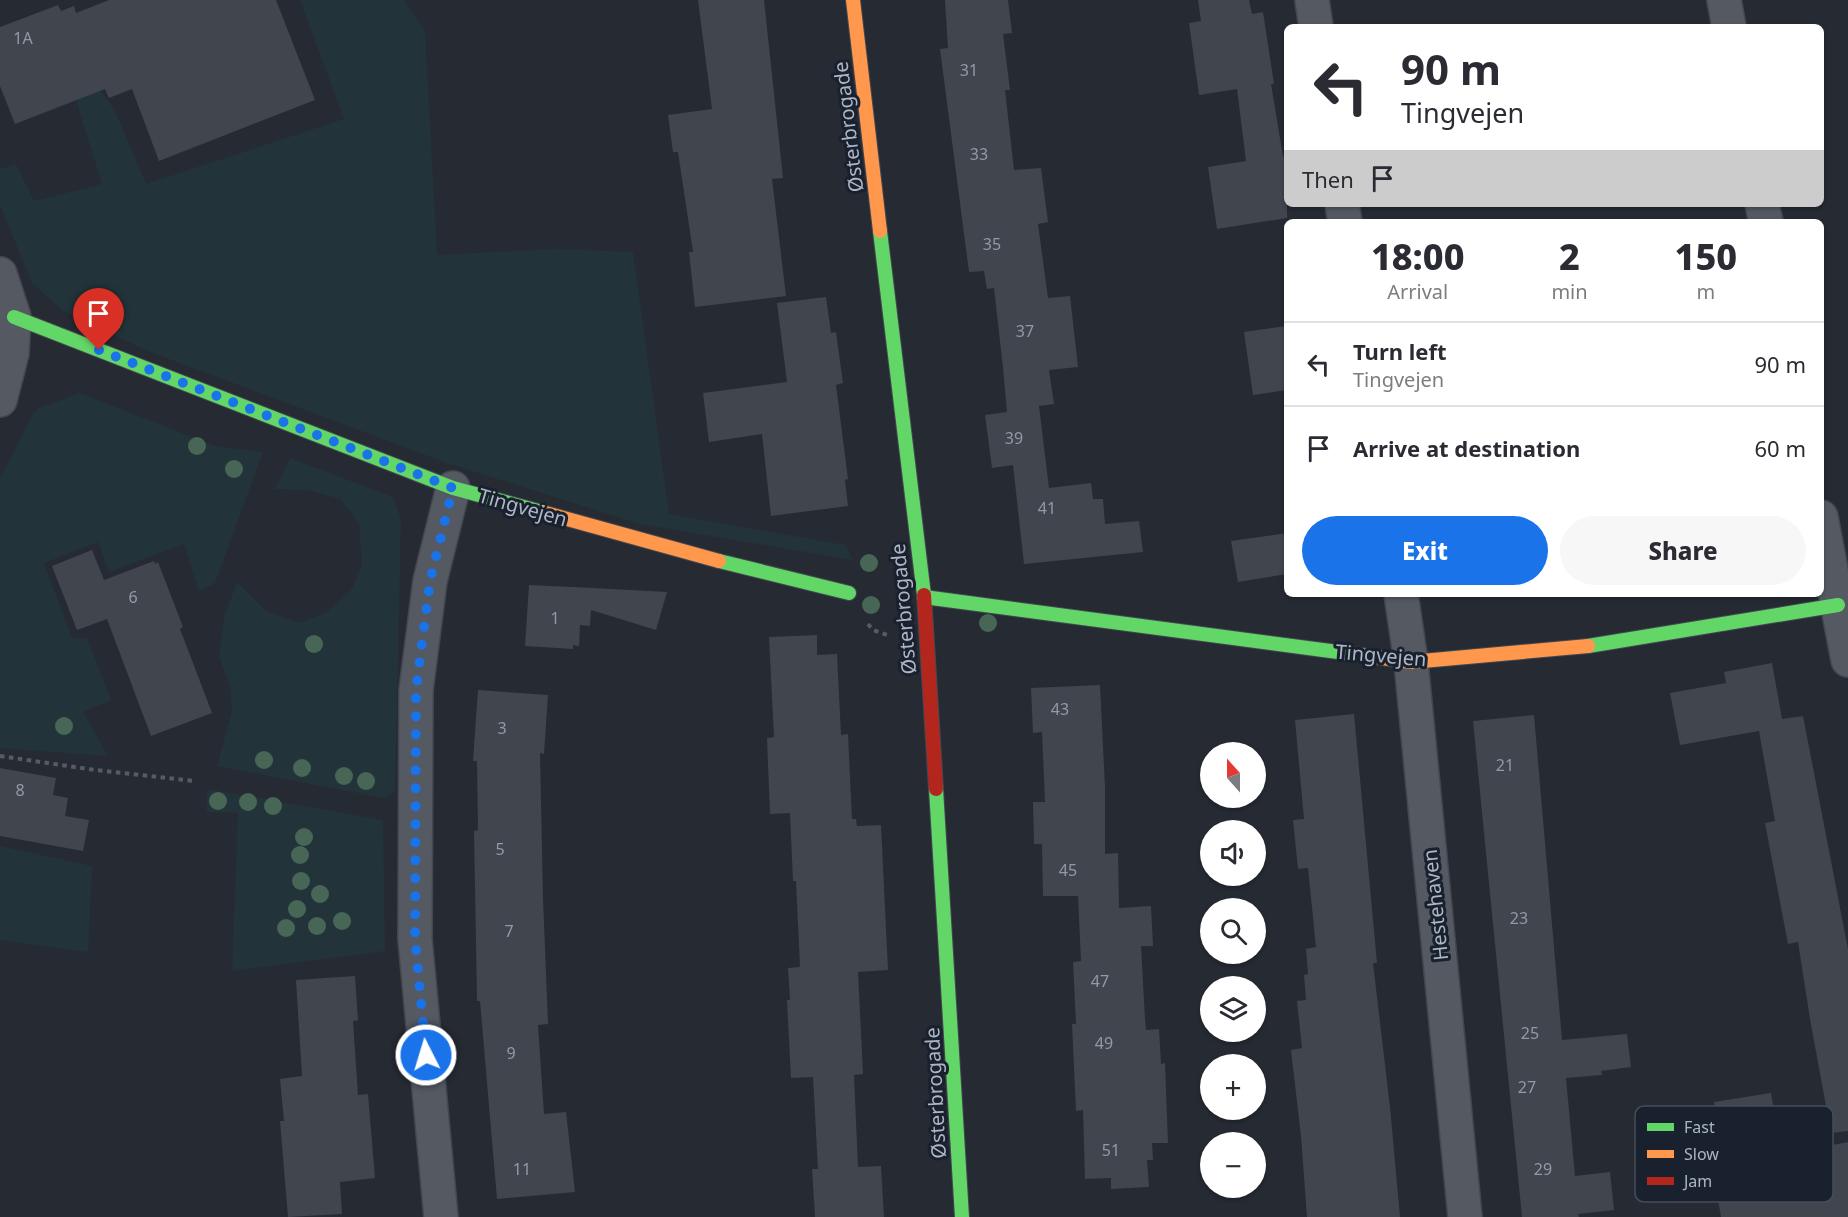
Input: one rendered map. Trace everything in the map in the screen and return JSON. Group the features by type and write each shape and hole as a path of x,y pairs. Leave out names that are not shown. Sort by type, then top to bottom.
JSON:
{"street":[{"name":"Østerbrogade","path":"853,0 924,597 962,1217"},
{"path":"1312,0 1316,24"},
{"path":"1724,0 1728,24"},
{"path":"0,274 14,317 12,353 0,400"},
{"name":"Tingvejen","path":"14,317 453,488 707,558 849,593"},
{"path":"441,1217 415,939 416,690 430,581 453,488"},
{"path":"1824,533 1848,660"},
{"name":"Tingvejen","path":"924,597 1411,662 1601,645 1838,605"},
{"name":"Hestehaven","path":"1401,597 1411,662 1465,1217"}],"path":[{"path":"849,593 857,610 873,630 927,650"},
{"path":"0,756 195,782"}],"shaded area":[{"path":"300,0 404,0 425,31 437,255 557,249 633,252 669,514 845,545 853,560 640,524 447,463 150,352 62,310 32,283 0,205 0,169 16,164 34,201 102,184 72,87 94,82 115,111 146,184 344,119"},
{"path":"80,393 215,446 263,452 215,583 199,591 184,544 109,572 98,542 44,563 72,638 87,638 111,700 83,712 108,756 0,748 0,478 34,412"},
{"path":"290,458 393,497 401,519 395,791 384,798 217,766 232,711 230,686 219,656 224,618 237,582 266,611 300,623 327,612 352,589 362,564 359,523 340,499 308,490 275,489"},
{"path":"207,789 383,820 385,951 232,971 238,813 207,812"},
{"path":"0,846 92,866 88,952 0,940"}],"building":[{"path":"109,0 276,0 315,100 159,161 132,89 109,98 105,89 15,124 0,86 0,27 58,5 61,11 74,6 76,13"},
{"path":"698,0 764,0 783,178 772,179 786,296 695,307 689,252 693,252 678,152 673,152 668,115 712,109"},
{"path":"945,0 1008,0 1012,33 1003,34 1010,90 1005,90 1014,170 1041,168 1048,222 1038,224 1048,298 1070,296 1078,367 1049,370 1054,404 1039,406 1049,488 1091,483 1093,499 1103,499 1105,524 1139,521 1143,552 1024,564 1013,465 992,468 985,415 1007,412 1003,368 994,288 987,289 984,271 969,272 940,49 948,48"},
{"path":"1198,0 1249,0 1252,14 1263,12 1274,84 1271,84 1284,156 1284,207 1287,207 1287,218 1217,229 1208,167 1246,161 1237,89 1199,95 1189,23 1201,21"},
{"path":"826,297 831,333 836,332 843,383 836,385 848,479 845,480 848,506 771,516 762,434 709,442 703,393 787,382 777,303"},
{"path":"1284,326 1284,390 1253,395 1244,332"},
{"path":"1284,533 1284,574 1238,582 1231,541"},
{"path":"92,550 104,580 154,561 155,564 158,562 183,627 180,629 212,713 151,736 107,619 77,630 52,566"},
{"path":"529,585 667,592 656,630 591,610 590,626 580,625 579,646 573,645 573,649 525,646"},
{"path":"817,635 817,655 837,654 841,735 848,734 852,819 856,819 857,826 881,825 888,970 858,972 863,1074 854,1075 858,1167 881,1166 884,1217 815,1217 812,1169 818,1169 813,1077 791,1078 787,1000 790,1000 788,968 800,967 796,881 793,881 790,813 770,814 767,738 774,737 769,637"},
{"path":"1772,663 1782,719 1803,716 1848,949 1848,1131 1833,1133 1833,1106 1826,1106 1798,942 1788,944 1765,823 1775,821 1759,731 1680,745 1670,693 1726,683 1724,672"},
{"path":"1100,685 1105,787 1105,854 1118,853 1119,908 1151,906 1153,946 1141,946 1145,1019 1146,1030 1159,1029 1161,1064 1165,1063 1168,1143 1152,1143 1153,1160 1147,1160 1149,1187 1111,1189 1111,1178 1085,1179 1083,1110 1076,1111 1072,1024 1076,1024 1073,962 1081,961 1078,896 1043,896 1042,844 1034,844 1033,802 1045,802 1042,732 1033,733 1031,688"},
{"path":"478,690 548,695 544,754 540,753 548,1024 538,1025 544,1114 566,1112 575,1192 497,1199 480,1001 477,1001 474,831 478,830 477,761 473,761"},
{"path":"1354,714 1377,963 1373,963 1400,1217 1307,1217 1291,1050 1302,1048 1297,1001 1306,1000 1304,975 1308,974 1306,949 1316,947 1308,868 1298,869 1293,820 1304,819 1295,720"},
{"path":"1534,715 1562,1040 1627,1034 1631,1067 1601,1071 1602,1075 1566,1078 1575,1176 1610,1172 1614,1210 1578,1214 1579,1217 1522,1217 1473,721"},
{"path":"0,768 56,778 53,795 68,798 65,816 89,820 83,851 0,836"},
{"path":"355,976 358,1020 353,1021 358,1095 368,1094 375,1178 340,1182 342,1214 288,1217 280,1121 284,1121 280,1079 302,1076 296,980"},
{"path":"1771,1093 1773,1106 1715,1106 1714,1102"},
{"path":"1848,1142 1848,1217 1721,1217 1718,1202 1833,1202 1833,1145"}],"traffic: fast":[{"path":"880,231 924,595"},
{"path":"14,317 453,488 542,512"},
{"path":"719,561 849,593"},
{"path":"924,597 1368,656"},
{"path":"1588,646 1838,605"},
{"path":"936,789 962,1217"}],"traffic: slow":[{"path":"853,0 880,231"},
{"path":"542,512 719,561"},
{"path":"1368,656 1411,662 1588,646"}],"traffic: jam":[{"path":"924,595 936,789"}],"route":[{"path":"99,350 453,488 430,581 416,690 415,939 426,1055"}]}
